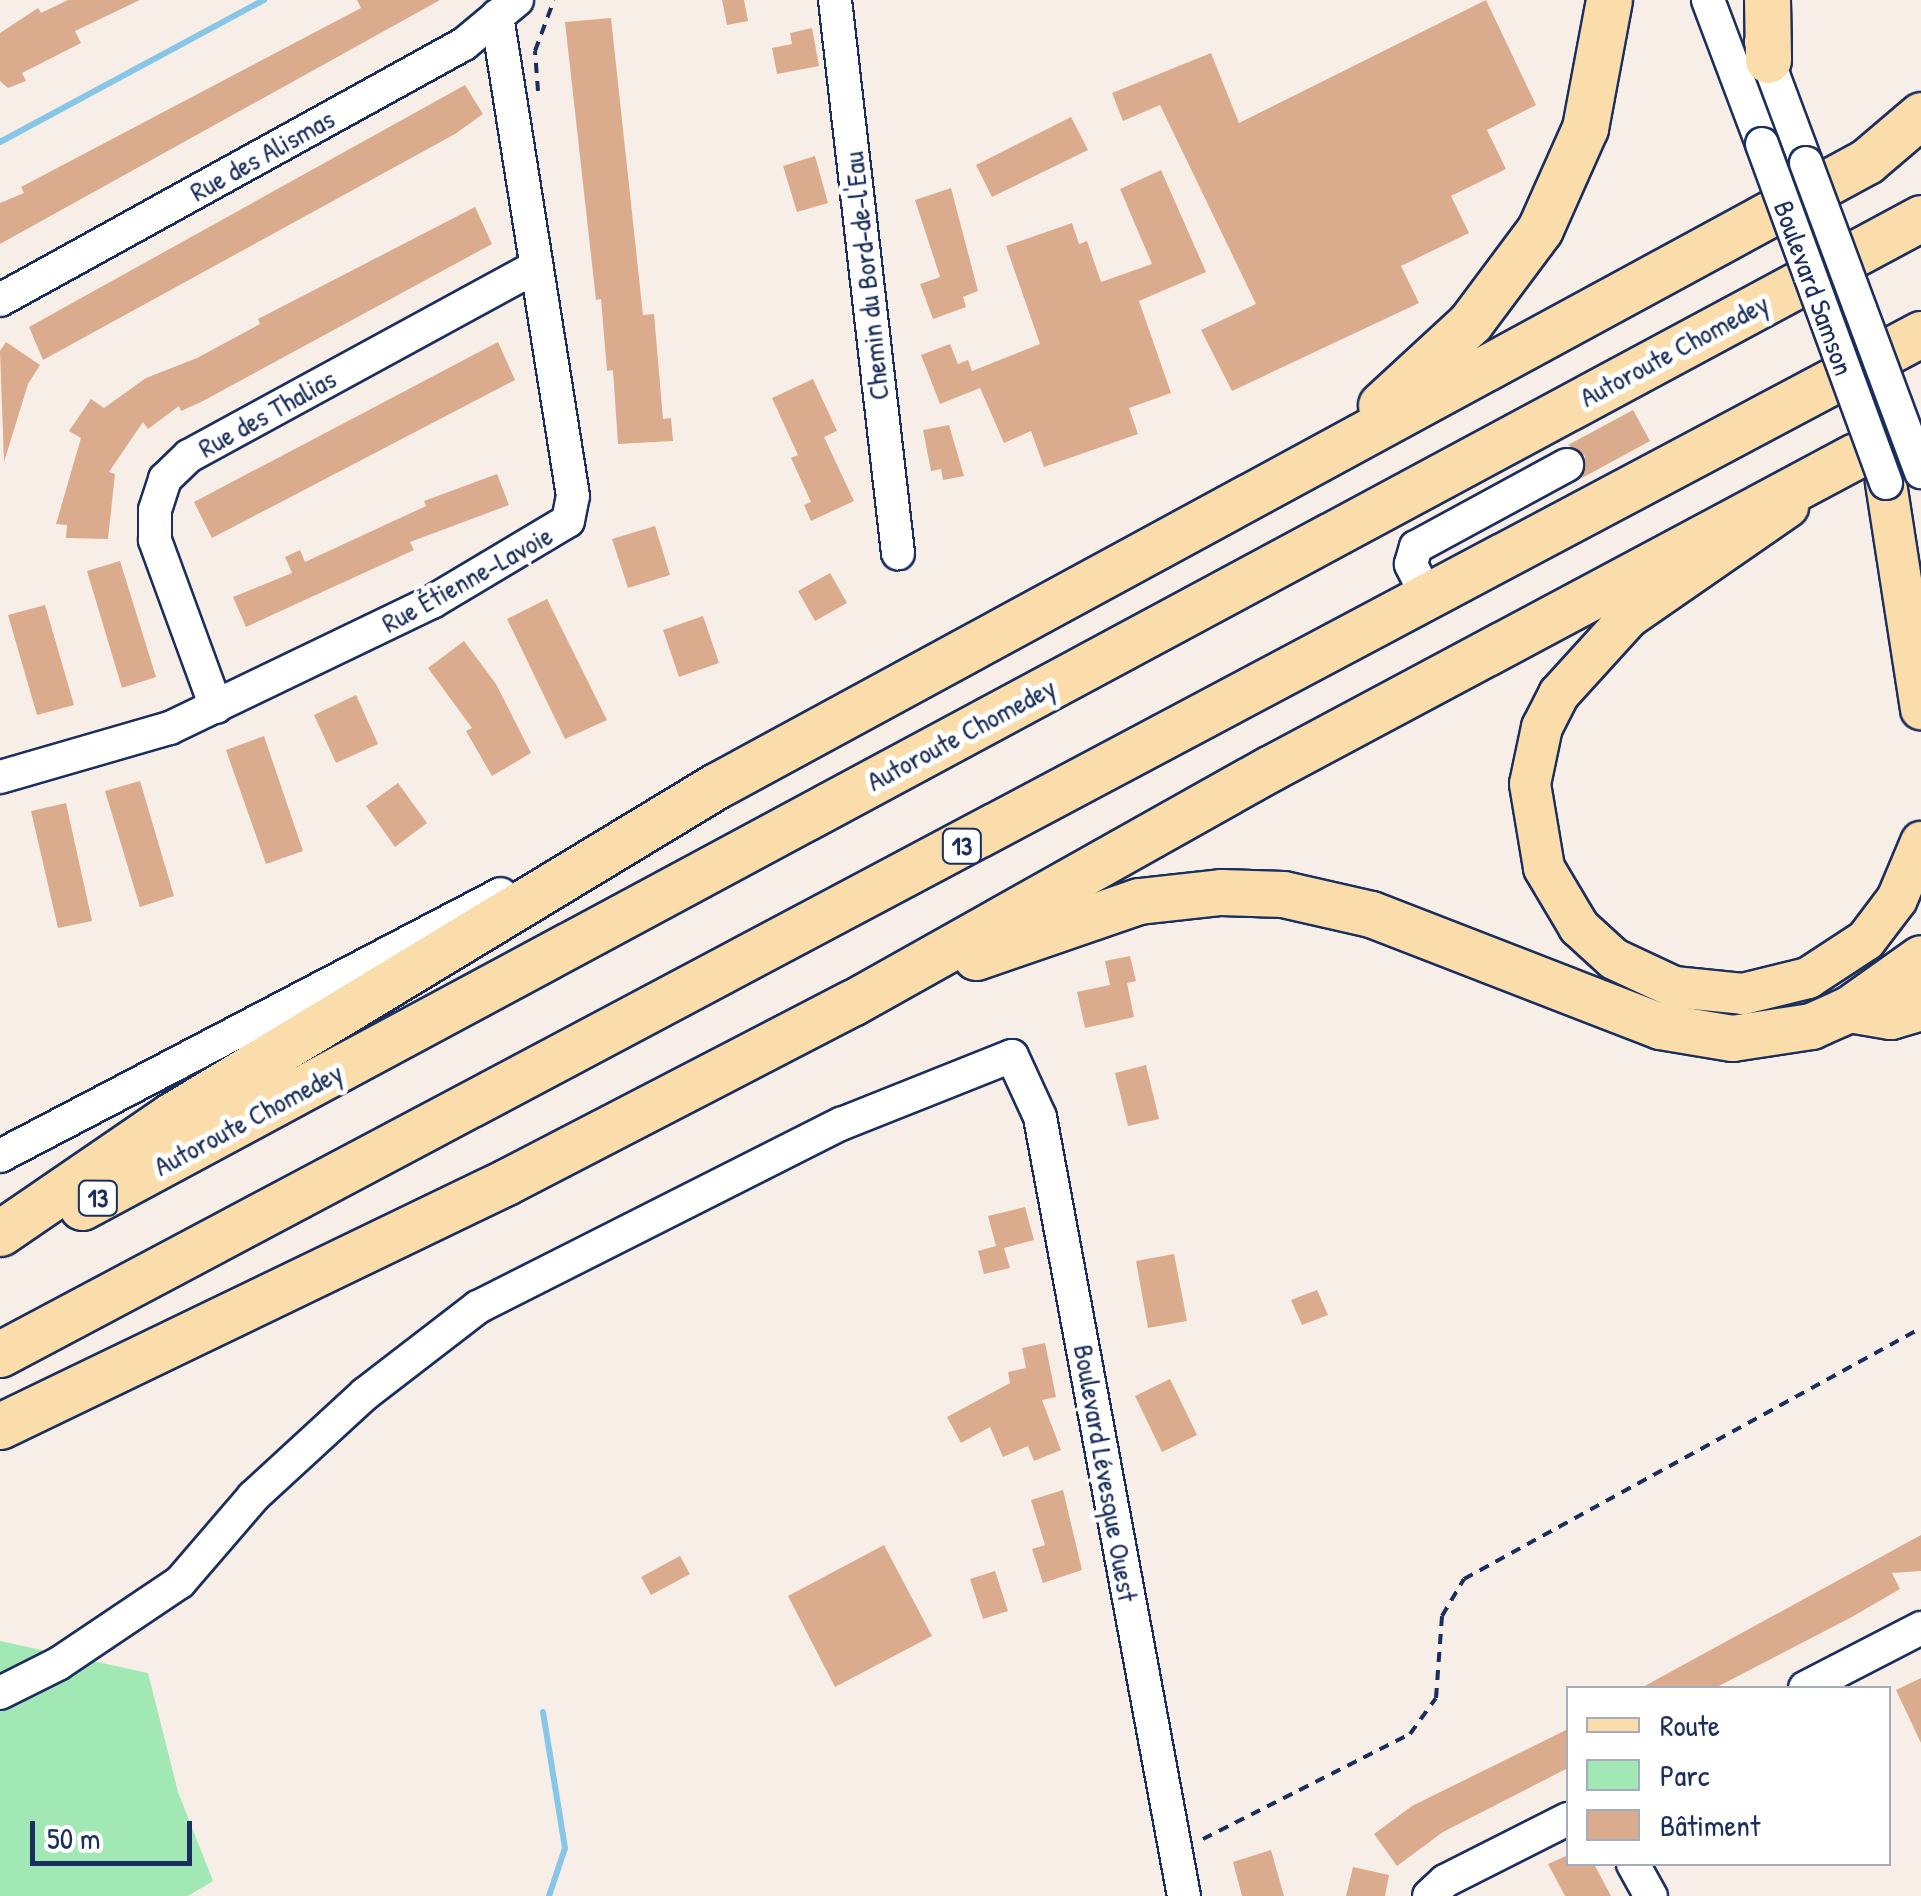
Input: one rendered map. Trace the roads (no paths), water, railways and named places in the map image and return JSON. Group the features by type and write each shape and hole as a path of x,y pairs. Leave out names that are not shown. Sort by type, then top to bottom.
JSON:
{"highway":[{"path":"1349,440 1400,383 1470,323 1540,228 1584,128 1608,0"},
{"path":"1767,0 1768,60"},
{"path":"0,1233 171,1116 716,786 1867,161 1921,115"},
{"name":"Autoroute Chomedey","path":"0,1249 1921,218"},
{"name":"13","path":"0,1354 1921,334"},
{"path":"0,1426 506,1182 852,1003 1271,768 1890,486"},
{"path":"852,1003 1097,912 1162,897 1232,892 1302,896 1359,910 1695,1034 1769,1036 1849,1009 1921,958"},
{"path":"1849,1009 1890,1016 1921,1007"}],"main road":[{"path":"1867,161 1921,132"},
{"path":"1921,420 1890,486 1921,708"},
{"path":"1890,486 1746,541 1643,605 1584,659 1542,728 1532,766 1531,819 1559,899 1601,948 1658,981 1726,994 1792,983 1852,952 1898,899 1921,842"}],"street":[{"name":"Chemin du Bord-de-l'Eau","path":"835,0 898,553"},
{"name":"Boulevard Samson","path":"1708,0 1921,576"},
{"name":"Boulevard Samson","path":"1745,0 1792,126 1890,486"},
{"name":"Rue Étienne-Lavoie","path":"0,777 98,752 216,707 432,602 568,522 573,496 534,268 507,8"},
{"name":"Rue des Alismas","path":"0,300 464,44 507,8"},
{"name":"Rue des Thalias","path":"216,707 154,540 155,510 166,479 189,456 534,268"},
{"path":"1495,446 1518,491"},
{"path":"1428,598 1410,559 1416,547 1567,465"},
{"path":"0,1156 716,786"},
{"name":"Boulevard Lévesque Ouest","path":"0,1692 58,1664 180,1582 253,1497 309,1445 478,1307 806,1141 1012,1056 1040,1117 1184,1896"},
{"path":"1809,1686 1921,1628"},
{"path":"1429,1896 1445,1881 1566,1819"},
{"path":"1634,1866 1651,1896"}],"waterway":[{"path":"0,142 264,0"},
{"path":"543,1712 565,1848 549,1896"}]}
